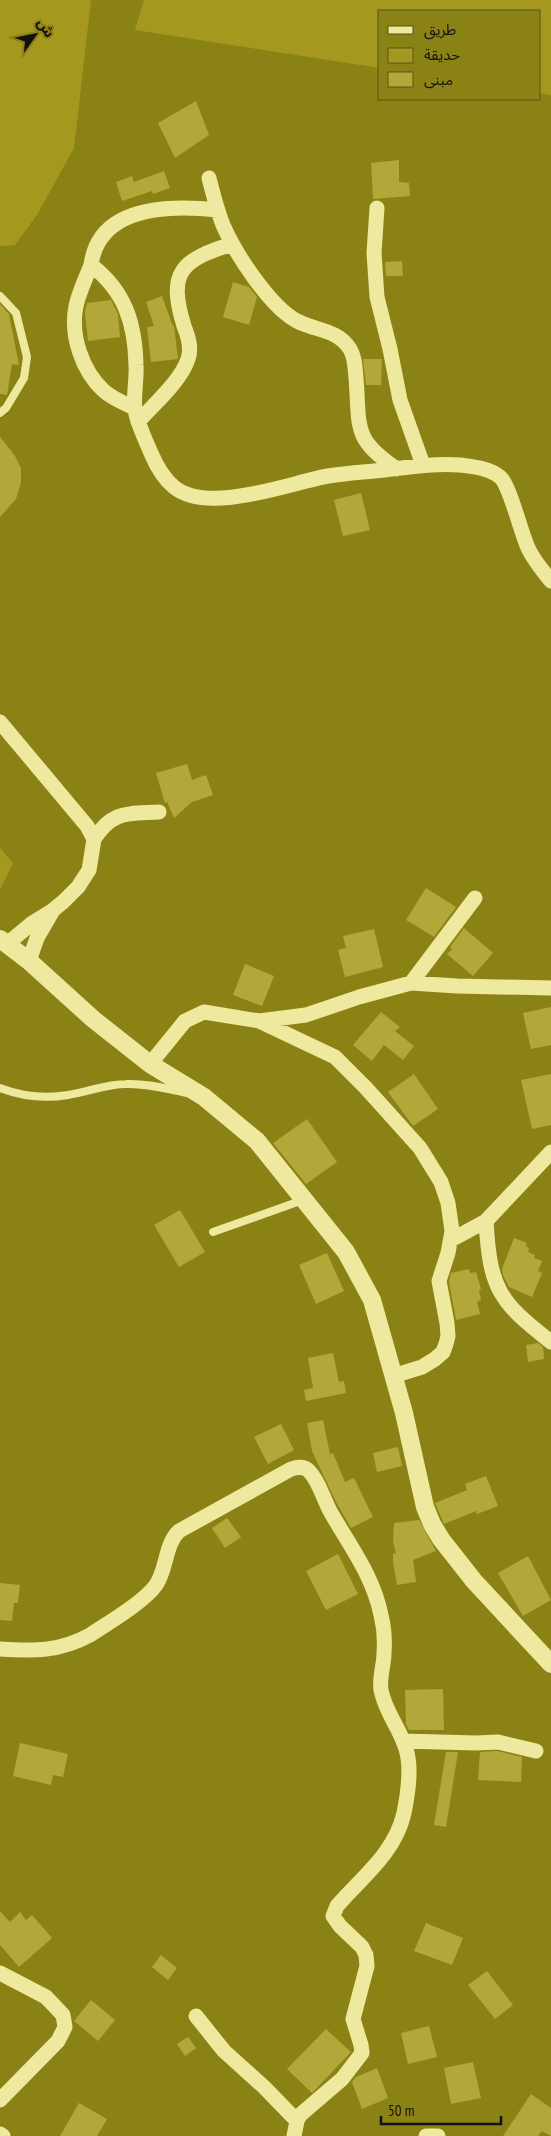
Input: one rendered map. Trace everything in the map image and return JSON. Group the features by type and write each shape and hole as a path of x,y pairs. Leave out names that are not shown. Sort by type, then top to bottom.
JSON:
{"street":[{"path":"209,178 218,210 232,244 254,277 281,310 297,321 333,333 342,339 350,350 355,362 360,428 365,442 374,452 398,469"},
{"path":"377,208 374,253 377,297 400,400 423,465"},
{"path":"136,415 105,392 92,378 81,357 74,321 76,304 91,265 97,242 108,228 142,212 163,209 218,210"},
{"path":"136,415 178,377 188,360 189,340 179,304 178,288 181,273 198,256 232,244"},
{"path":"91,265 106,277 115,289 130,318 136,365 136,415 156,465 174,488 199,497 243,495 329,476 423,465 472,466 487,470 502,478 529,550 551,581"},
{"path":"0,722 87,826 94,839"},
{"path":"159,812 124,815 111,819 103,826 94,839 89,870 78,887 52,911 4,942 29,961 93,1019 150,1064 204,1097 257,1141 346,1252 362,1278 372,1300 406,1422 425,1507 432,1524 441,1539 474,1581 551,1664"},
{"path":"411,983 475,898"},
{"path":"29,961 37,938 52,911"},
{"path":"150,1064 180,1027 195,1014 210,1012 259,1021 306,1015 359,997 411,983 551,988"},
{"path":"259,1021 335,1057 420,1148 441,1182 448,1203 451,1240 438,1281 448,1336 442,1352 435,1358 422,1367 393,1376"},
{"path":"451,1240 486,1221 551,1152"},
{"path":"486,1221 488,1256 497,1288 517,1315 551,1342"},
{"path":"0,1649 49,1650 90,1635 152,1590 160,1578 173,1539 179,1531 281,1474 302,1467 310,1473 355,1550 378,1600 384,1632 381,1689 387,1710 403,1741 408,1758 409,1771 404,1814 399,1828 379,1863 337,1906 334,1916 340,1926 362,1947 366,1954 367,1966 352,2019 362,2053 342,2079 307,2108 295,2128 264,2086 224,2051 196,2016"},
{"path":"403,1741 498,1742 536,1751"},
{"path":"0,1973 46,1997 63,2015 65,2027 58,2041 0,2100"},
{"path":"426,2136 438,2136"}],"lane":[{"path":"0,296 16,313 27,357 24,378 6,408 0,412"},
{"path":"0,1088 14,1093 40,1097 68,1096 99,1087 126,1084 157,1087 204,1097"},
{"path":"213,1232 305,1199"}],"green space":[{"path":"0,0 91,0 74,148 37,215 15,245 0,246"},
{"path":"144,0 551,0 551,95 541,93 541,10 378,10 378,68 135,30"},
{"path":"0,848 13,863 0,890"}],"building":[{"path":"196,101 209,135 175,158 158,123"},
{"path":"399,160 399,182 409,183 410,196 373,199 371,163"},
{"path":"164,171 170,188 153,194 152,191 122,201 116,182 132,176 134,182"},
{"path":"402,261 403,276 386,276 385,262"},
{"path":"233,282 249,287 257,297 249,325 223,317"},
{"path":"162,296 174,326 178,359 151,362 147,327 154,326 146,302"},
{"path":"111,300 118,314 120,337 88,341 85,312 87,303"},
{"path":"0,304 9,314 19,365 12,364 7,395 0,394"},
{"path":"363,359 382,359 381,385 366,385"},
{"path":"0,437 15,456 21,468 21,483 16,499 0,517"},
{"path":"361,493 370,530 343,536 334,500"},
{"path":"187,764 192,780 206,775 213,795 192,802 174,818 167,802 165,803 156,773"},
{"path":"426,888 456,907 434,937 406,920"},
{"path":"464,928 493,953 473,976 447,954"},
{"path":"374,929 383,967 345,977 338,950 346,948 343,936"},
{"path":"245,964 274,976 262,1006 233,995"},
{"path":"551,1007 551,1045 531,1049 523,1013"},
{"path":"381,1012 400,1027 395,1031 414,1046 403,1060 384,1045 372,1061 353,1045"},
{"path":"414,1074 438,1109 413,1126 388,1092"},
{"path":"551,1074 551,1125 532,1129 521,1080"},
{"path":"307,1119 337,1162 306,1184 273,1143"},
{"path":"180,1210 205,1252 179,1267 154,1225"},
{"path":"514,1238 527,1243 528,1252 535,1255 534,1258 542,1261 538,1271 542,1273 532,1297 509,1287 503,1275 502,1269"},
{"path":"327,1253 344,1291 316,1304 299,1265"},
{"path":"469,1269 470,1273 476,1272 481,1289 479,1290 481,1300 477,1302 480,1314 456,1320 449,1282 451,1273"},
{"path":"538,1343 543,1347 544,1359 528,1362 526,1345"},
{"path":"333,1353 339,1382 344,1381 346,1393 306,1401 304,1390 313,1388 308,1358"},
{"path":"323,1420 330,1454 333,1453 345,1482 354,1478 373,1517 351,1528 336,1502 312,1451 307,1423"},
{"path":"281,1424 294,1450 268,1464 254,1437"},
{"path":"398,1447 402,1466 377,1472 373,1453"},
{"path":"486,1476 498,1506 477,1514 476,1511 444,1524 435,1503 467,1490 465,1484"},
{"path":"227,1518 241,1537 225,1548 212,1528"},
{"path":"419,1520 436,1551 413,1560 416,1582 397,1585 393,1562 393,1554 396,1553 393,1542 394,1523"},
{"path":"338,1554 358,1594 326,1610 306,1571"},
{"path":"528,1556 551,1600 523,1616 498,1573"},
{"path":"0,1583 20,1585 18,1603 14,1603 12,1621 0,1620"},
{"path":"443,1689 444,1730 409,1730 406,1724 405,1690"},
{"path":"20,1743 68,1754 63,1777 53,1775 51,1785 13,1776"},
{"path":"497,1751 522,1757 521,1782 478,1780 480,1752"},
{"path":"446,1752 458,1752 446,1827 434,1825"},
{"path":"0,1911 10,1922 20,1912 26,1920 32,1915 52,1938 19,1967 0,1945"},
{"path":"426,1923 463,1938 452,1965 414,1951"},
{"path":"161,1955 177,1968 168,1980 152,1967"},
{"path":"487,1971 513,2005 495,2019 468,1985"},
{"path":"91,2000 115,2020 98,2041 74,2021"},
{"path":"429,2026 437,2057 408,2064 401,2033"},
{"path":"326,2029 351,2052 312,2093 287,2069"},
{"path":"188,2037 196,2048 185,2056 177,2044"},
{"path":"473,2062 481,2098 451,2104 444,2068"},
{"path":"377,2068 388,2098 362,2109 352,2082 356,2077"},
{"path":"531,2094 551,2108 551,2136 542,2131 538,2136 503,2136"},
{"path":"79,2103 107,2119 97,2136 60,2136"}]}
